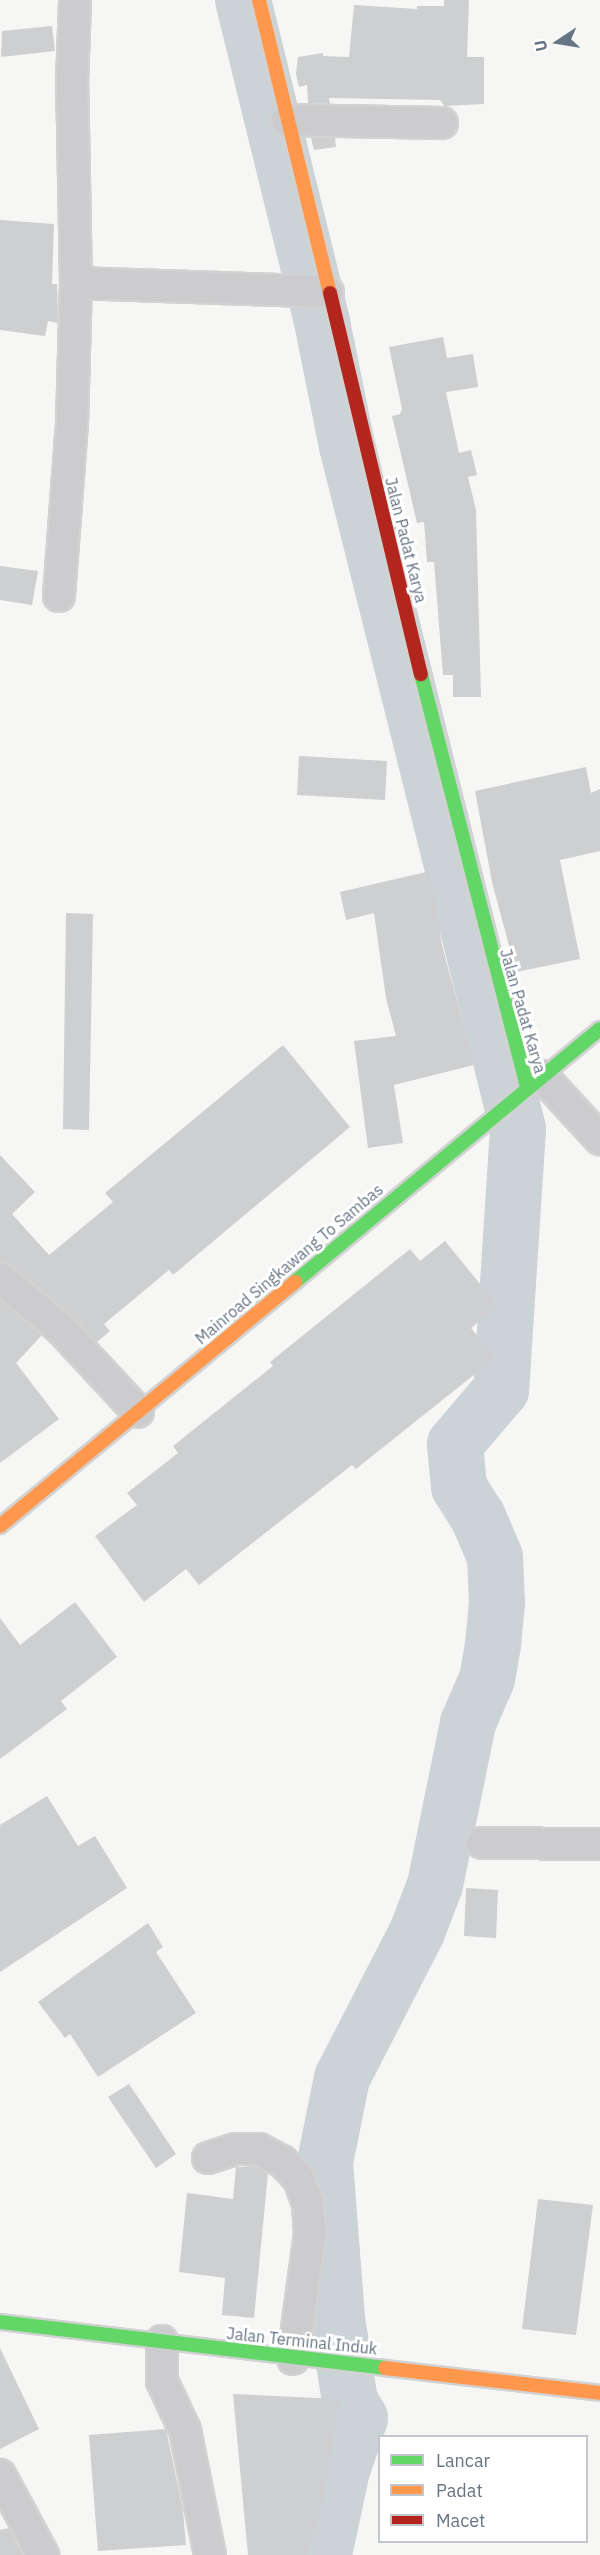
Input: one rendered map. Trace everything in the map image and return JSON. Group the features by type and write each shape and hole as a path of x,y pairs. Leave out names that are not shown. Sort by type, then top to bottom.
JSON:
{"main road":[{"name":"Jalan Padat Karya","path":"259,0 489,953 535,1081"},
{"name":"Mainroad Singkawang To Sambas","path":"0,1526 600,1029"},
{"name":"Jalan Terminal Induk","path":"0,2322 600,2393"}],"street":[{"path":"59,596 72,424 76,283 72,83 75,0"},
{"path":"287,120 442,123"},
{"path":"76,283 328,292"},
{"path":"535,1081 600,1139"},
{"path":"0,1278 61,1329 138,1412"},
{"path":"482,1843 600,1844"},
{"path":"208,2158 236,2150 259,2149 282,2161 299,2179 308,2204 310,2233 298,2359"},
{"path":"162,2342 162,2381 185,2430 210,2555"},
{"path":"0,2475 43,2555"}],"building":[{"path":"444,0 469,0 467,57 484,57 484,104 444,106 440,100 329,98 330,104 308,103 307,85 299,87 296,74 298,57 323,53 323,56 349,57 354,5 417,9 417,6 444,6"},
{"path":"52,26 55,51 1,57 2,31"},
{"path":"311,138 335,138 336,147 314,150"},
{"path":"0,220 54,224 52,284 57,284 58,323 48,321 45,336 0,330"},
{"path":"443,337 447,358 473,354 478,387 446,392 459,453 471,450 477,475 468,477 476,510 481,697 453,697 453,675 443,675 434,562 427,562 424,522 417,523 392,416 400,414 402,409 389,347"},
{"path":"0,566 38,571 32,605 0,600"},
{"path":"299,756 387,761 385,800 297,795"},
{"path":"586,767 591,793 600,789 600,851 560,860 580,959 516,972 492,882 475,791"},
{"path":"430,871 442,945 474,1065 394,1085 403,1143 368,1148 354,1041 396,1036 386,998 374,913 346,920 340,892"},
{"path":"66,913 93,914 89,1130 63,1129"},
{"path":"283,1045 350,1127 173,1275 169,1270 104,1324 110,1331 97,1342 72,1316 11,1265 0,1261 0,1155 35,1192 12,1214 49,1255 113,1202 105,1193"},
{"path":"445,1241 498,1306 471,1328 495,1358 356,1469 352,1465 199,1585 186,1569 144,1602 95,1536 137,1505 127,1493 178,1453 173,1446 273,1366 270,1362 410,1249 420,1261"},
{"path":"0,1300 42,1335 16,1363 59,1419 0,1463"},
{"path":"75,1602 117,1657 61,1701 67,1709 0,1759 0,1618 20,1645"},
{"path":"47,1796 78,1846 95,1836 127,1888 0,1972 0,1825"},
{"path":"466,1888 498,1890 496,1938 464,1936"},
{"path":"148,1923 163,1947 156,1952 196,2013 98,2077 70,2034 65,2038 38,2002"},
{"path":"129,2084 176,2154 156,2168 108,2097"},
{"path":"255,2166 268,2173 254,2318 222,2315 225,2278 179,2272 187,2193 233,2199 236,2167"},
{"path":"538,2199 593,2205 576,2335 522,2329"},
{"path":"0,2348 39,2429 0,2449"},
{"path":"233,2394 339,2399 322,2506 306,2555 248,2555"},
{"path":"166,2429 183,2510 186,2545 98,2551 89,2435"},
{"path":"9,2528 23,2555 0,2555 0,2530"}],"waterway":[{"path":"243,0 322,322 347,446 518,1129 501,1390 455,1444 459,1487 478,1517 495,1557 497,1603 487,1679 468,1723 435,1885 417,1932 342,2078 325,2162 337,2319 350,2401 360,2418 342,2470 324,2555"}],"traffic: fast":[{"path":"421,674 527,1086"},
{"path":"295,1282 600,1029"},
{"path":"0,2322 385,2368"}],"traffic: slow":[{"path":"259,0 330,293"},
{"path":"0,1526 295,1282"},
{"path":"385,2368 600,2393"}],"traffic: jam":[{"path":"330,293 421,674"}]}
